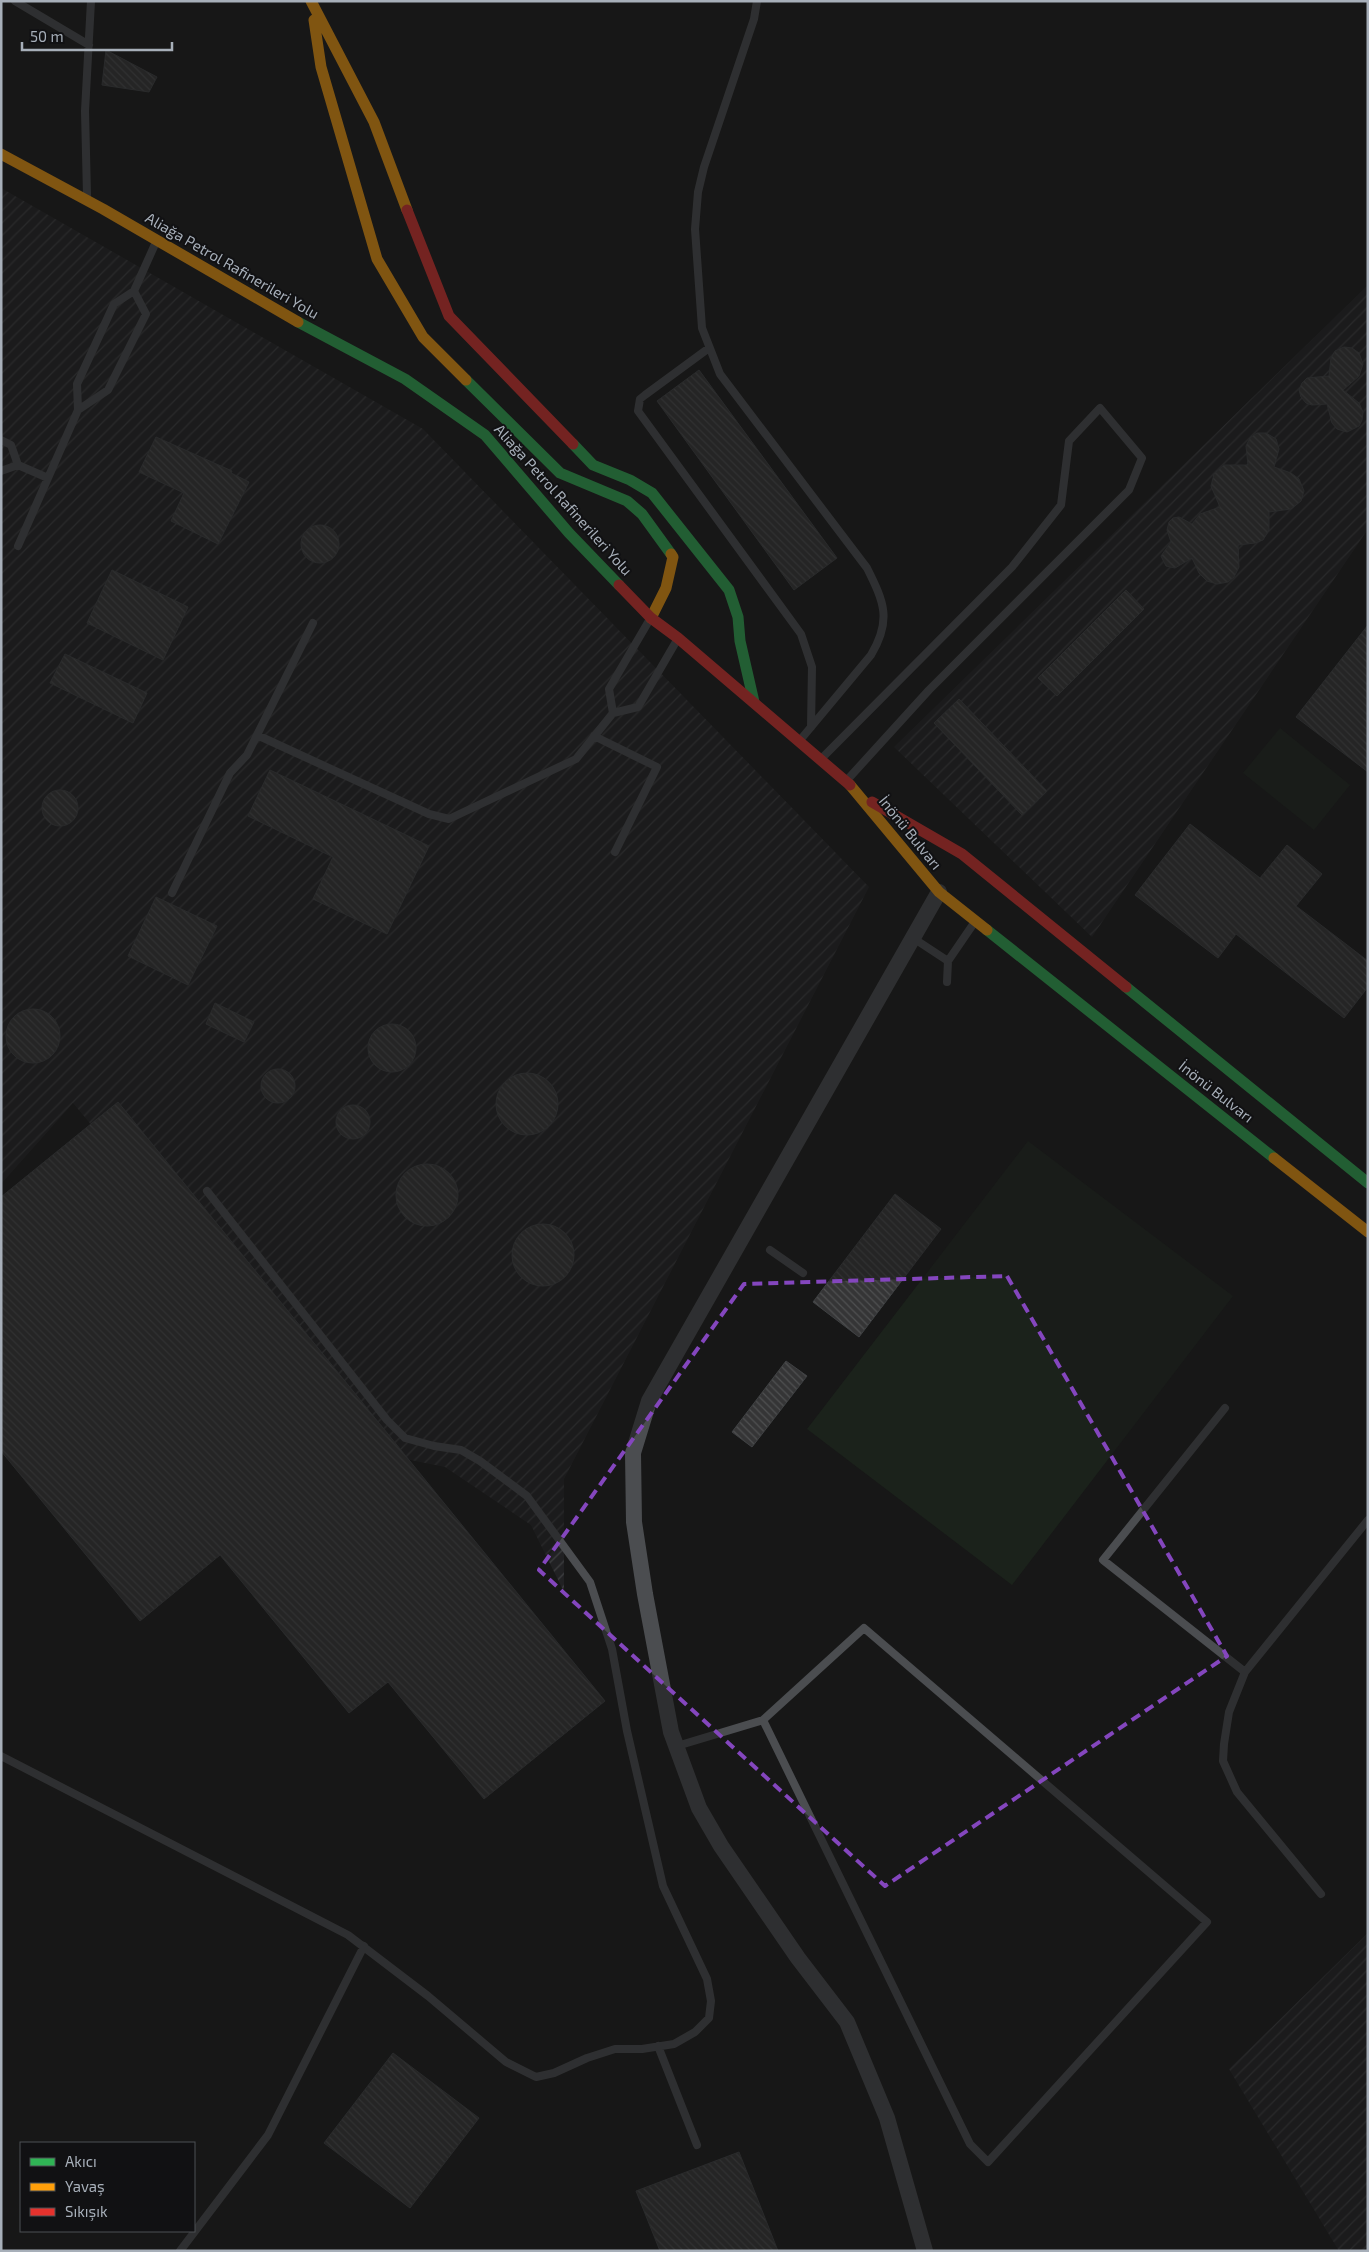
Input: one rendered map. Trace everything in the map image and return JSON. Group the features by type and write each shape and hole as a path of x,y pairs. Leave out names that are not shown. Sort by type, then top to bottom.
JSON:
{"street":[{"path":"311,1 374,122 424,257 449,316 474,349 502,393 539,432 560,473 627,501 642,514 673,558 666,588 651,618"},
{"path":"311,1 321,67 377,259 423,337 458,365 502,393 539,432 593,465 630,480 652,493 668,510 729,590 738,617 740,641 754,702"},
{"name":"Aliağa Petrol Rafinerileri Yolu","path":"1,154 87,200 267,306 405,379 485,435 569,533 651,618 678,638 800,740 846,780 860,795"},
{"name":"İnönü Bulvarı","path":"860,795 939,892 1368,1232"},
{"name":"İnönü Bulvarı","path":"860,795 962,854 1368,1183"},
{"path":"925,2251 887,2118 848,2022 798,1958 721,1846 699,1808 669,1722 645,1594 634,1522 633,1453 649,1401 939,892"}],"lane":[{"path":"16,1 89,45"},
{"path":"87,200 85,111 92,1"},
{"path":"757,1 749,36 704,167 698,192 695,229 702,328 720,374 726,383 867,568 884,608 885,622 875,647 800,740"},
{"path":"18,546 78,410 77,384 114,304 134,291 157,241"},
{"path":"78,410 108,390 146,314 134,291"},
{"path":"709,348 640,399 638,411 801,634 812,667 811,727"},
{"path":"821,758 1012,567 1061,505 1069,441 1100,408 1142,458 1129,490 929,690 846,780"},
{"path":"1,440 11,445 18,465"},
{"path":"1,471 18,465 48,478"},
{"path":"613,713 609,688 651,618"},
{"path":"172,892 230,774 247,755 313,623"},
{"path":"257,735 429,814 449,819 576,759 613,713 638,708 678,638"},
{"path":"594,736 657,767 615,852"},
{"path":"947,982 948,961 976,921"},
{"path":"913,938 948,961"},
{"path":"1,1756 330,1924 364,1946 428,1996 506,2062 536,2077 554,2073 587,2058 615,2049 642,2049 674,2044 695,2032 709,2018 711,2001 707,1979 663,1886 627,1731 612,1649 590,1582 527,1496 480,1461 461,1450 434,1446 405,1438 387,1420 207,1192"},
{"path":"770,1250 804,1274"},
{"path":"1225,1408 1103,1560 1245,1672"},
{"path":"1321,1894 1237,1792 1223,1761 1229,1712 1245,1672 1368,1520"},
{"path":"677,1746 764,1720 864,1628 1208,1922 988,2162 970,2144 764,1720"},
{"path":"195,2231 268,2135 364,1946"},
{"path":"658,2046 697,2145"},
{"path":"180,2251 194,2232"}],"highlighted area":[{"path":"1007,1276 1227,1656 885,1886 539,1570 744,1284"}],"shaded area":[{"path":"1,188 423,429 869,887 564,1479 564,1592 531,1525 445,1467 362,1450 73,1103 1,1184"},
{"path":"1368,285 1368,529 1092,937 894,747"},
{"path":"1280,728 1350,785 1314,830 1243,773"},
{"path":"1028,1141 1233,1296 1012,1585 807,1429"},
{"path":"1368,1933 1368,2251 1339,2251 1229,2069"}],"building":[{"path":"106,50 157,77 149,92 102,85"},
{"path":"1344,347 1352,348 1359,353 1363,364 1359,376 1343,390 1359,403 1363,412 1359,426 1347,432 1337,429 1332,423 1327,404 1312,405 1306,403 1301,397 1299,390 1307,378 1329,376 1331,358 1335,351"},
{"path":"699,370 837,558 794,590 657,401"},
{"path":"1257,433 1266,433 1276,439 1279,449 1274,467 1291,473 1299,479 1304,491 1301,501 1291,509 1269,512 1269,530 1263,540 1238,545 1239,567 1234,577 1228,582 1217,584 1207,581 1199,573 1192,558 1175,568 1166,566 1161,556 1171,542 1167,530 1169,522 1173,518 1179,517 1192,524 1200,514 1220,507 1211,486 1214,474 1224,465 1248,465 1246,446 1250,438"},
{"path":"156,437 232,471 231,473 249,482 218,544 171,521 184,493 139,472"},
{"path":"320,525 327,526 333,531 338,537 338,551 333,557 327,562 320,563 313,562 307,557 302,551 301,544 302,537 307,531 313,526"},
{"path":"112,570 188,607 163,660 87,623"},
{"path":"1126,590 1144,609 1057,696 1038,678"},
{"path":"1368,625 1368,772 1296,717"},
{"path":"65,654 147,693 133,723 50,683"},
{"path":"959,699 1047,791 1022,815 934,723"},
{"path":"270,770 429,846 387,934 313,899 333,857 248,816"},
{"path":"60,790 72,796 78,808 72,820 60,826 48,820 42,808 48,796"},
{"path":"1190,824 1260,878 1287,845 1322,874 1296,906 1368,961 1368,987 1344,1018 1236,934 1218,958 1135,895"},
{"path":"156,897 217,926 188,985 128,956"},
{"path":"215,1003 254,1022 244,1042 206,1024"},
{"path":"28,1009 38,1009 48,1013 56,1021 60,1036 56,1051 48,1059 38,1063 28,1063 18,1059 10,1051 6,1041 6,1031 10,1021 18,1013"},
{"path":"387,1024 397,1024 409,1031 416,1043 416,1053 409,1065 397,1072 387,1072 379,1068 372,1061 368,1053 368,1043 372,1035 379,1028"},
{"path":"278,1069 285,1070 290,1074 294,1079 294,1093 290,1098 285,1102 278,1103 271,1102 266,1098 262,1093 261,1086 262,1079 266,1074 271,1070"},
{"path":"521,1073 533,1073 549,1082 556,1092 558,1104 556,1116 549,1126 533,1135 521,1135 510,1130 501,1121 496,1110 496,1098 501,1087 510,1078"},
{"path":"118,1102 605,1701 484,1799 388,1682 349,1713 220,1555 140,1621 1,1451 1,1197"},
{"path":"353,1105 360,1106 365,1110 369,1115 369,1129 365,1134 360,1138 353,1139 346,1138 341,1134 337,1129 336,1122 337,1115 341,1110 346,1106"},
{"path":"421,1164 433,1164 449,1173 456,1183 458,1195 456,1207 449,1217 433,1226 421,1226 410,1221 401,1212 396,1201 396,1189 401,1178 410,1169"},
{"path":"895,1194 941,1229 859,1337 813,1302"},
{"path":"537,1224 549,1224 565,1233 572,1243 574,1255 572,1267 565,1277 549,1286 537,1286 526,1281 517,1272 512,1261 512,1249 517,1238 526,1229"},
{"path":"786,1361 807,1376 752,1447 732,1432"},
{"path":"393,2053 479,2118 410,2208 324,2143"},
{"path":"739,2152 778,2251 660,2251 636,2191"}],"traffic: fast":[{"path":"298,322 405,379 485,435 569,533 619,585"},
{"path":"466,380 560,473 627,501 642,514 671,554"},
{"path":"573,444 593,465 630,480 652,493 729,590 738,617 740,641 754,702"},
{"path":"987,930 1274,1158"},
{"path":"1126,987 1368,1183"}],"traffic: slow":[{"path":"311,1 374,122 407,210"},
{"path":"314,20 321,67 377,259 423,337 466,380"},
{"path":"1,154 103,209 298,322"},
{"path":"651,618 666,588 673,557 671,554"},
{"path":"850,785 939,892 987,930"},
{"path":"1274,1158 1368,1232"}],"traffic: jam":[{"path":"407,210 449,316 573,444"},
{"path":"619,585 651,618 678,638 850,785"},
{"path":"872,802 962,854 1126,987"}]}
